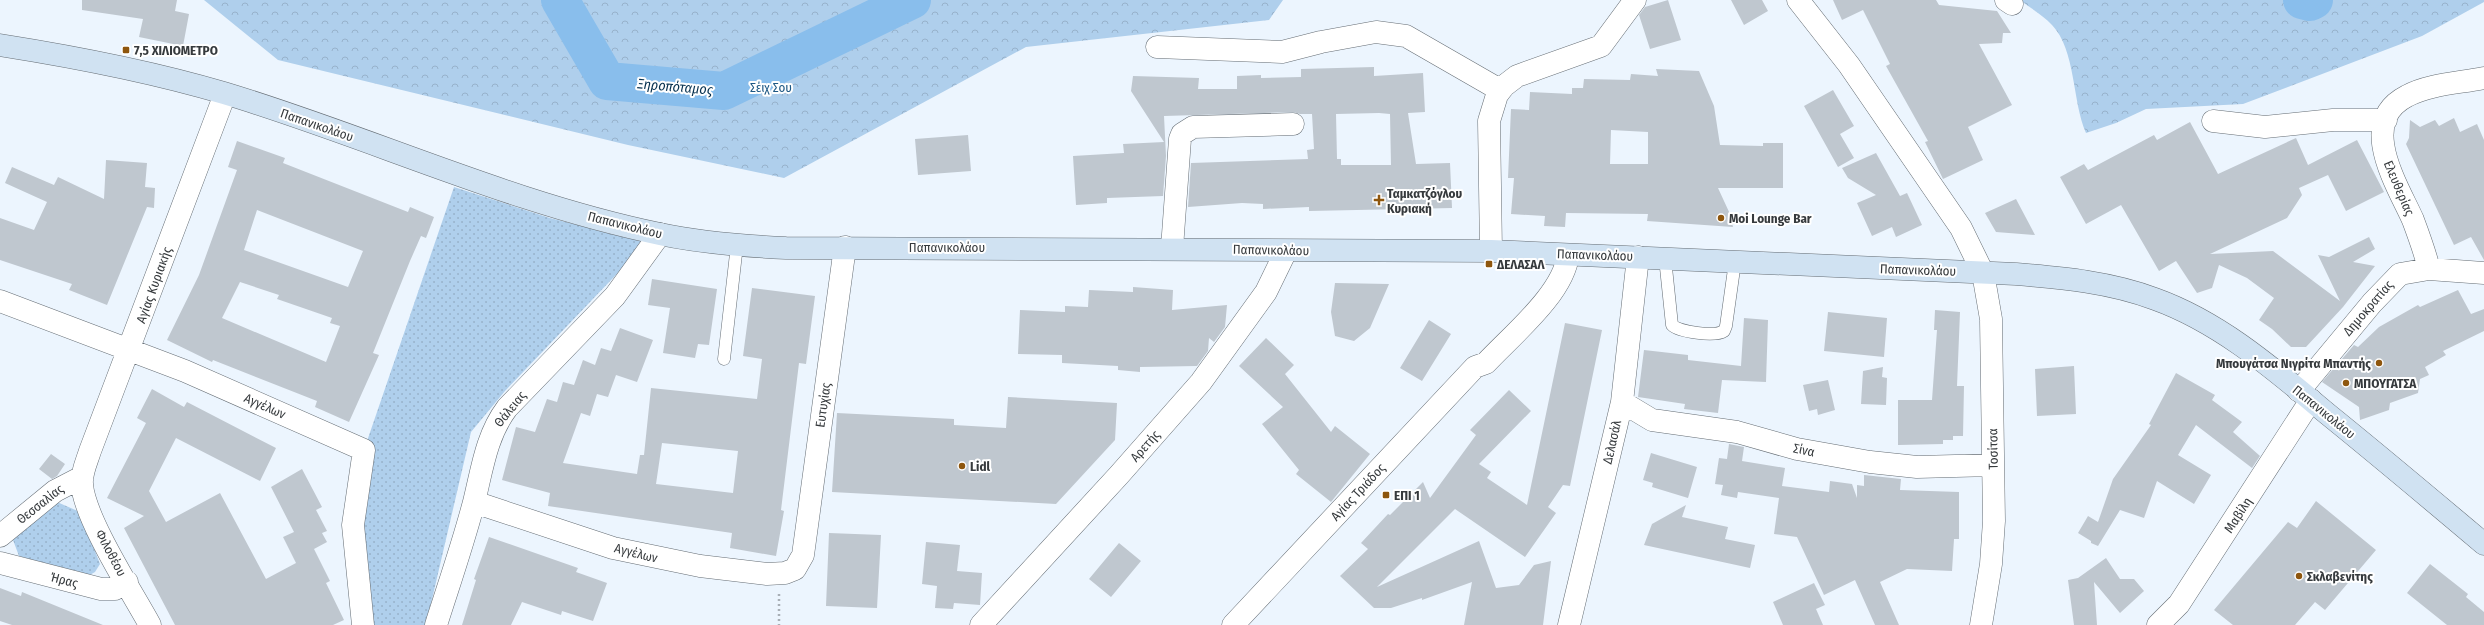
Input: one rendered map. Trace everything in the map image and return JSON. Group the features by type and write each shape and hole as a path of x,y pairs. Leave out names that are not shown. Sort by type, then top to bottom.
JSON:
{"main road":[{"name":"Παπανικολάου","path":"0,45 84,58 138,70 225,94 534,201 660,234 737,245 845,247 1172,248 1286,251 1491,251 1983,273 2065,278 2116,287 2155,299 2213,326 2305,396 2484,544"}],"street":[{"path":"1491,251 1489,122 1493,104 1500,90 1517,76 1601,46 1635,0"},
{"name":"Τοσίτσα","path":"1798,0 1849,66 1961,228 1983,273 1990,319 1993,465 1992,546 1981,625"},
{"path":"1157,47 1282,52 1321,42 1376,32 1406,36 1500,90"},
{"name":"Ελευθερίας","path":"2429,269 2418,234 2386,160 2382,143 2386,120 2398,102 2409,95 2484,78"},
{"name":"Αγίας Κυριακής","path":"82,477 225,94"},
{"path":"2213,121 2265,127 2340,120 2386,120"},
{"path":"1172,248 1180,139 1182,134 1198,127 1293,124"},
{"name":"Θάλειας","path":"436,625 474,502 489,441 498,419 615,296 660,234"},
{"name":"Ευτυχίας","path":"800,563 845,247"},
{"name":"Αρετής","path":"981,625 1119,475 1201,382 1266,292 1286,251"},
{"name":"Αγίας Τριάδος","path":"1233,625 1475,367 1486,363 1556,288 1567,267 1568,255"},
{"name":"Δελασάλ","path":"1569,625 1622,402 1638,257"},
{"name":"Δημοκρατίας","path":"2305,396 2395,277 2408,271 2429,269 2484,272"},
{"name":"Αγγέλων","path":"0,301 131,349 185,371 364,450 353,533 363,625"},
{"name":"Αγίας Τριάδος","path":"1253,625 1483,374 1486,363"},
{"name":"Μαβίλη","path":"2158,625 2179,604 2305,396"},
{"name":"Σίνα","path":"1622,402 1652,420 1738,432 1797,449 1870,462 1917,467 1993,465"},
{"name":"Θεσσαλίας","path":"0,536 55,491 82,477"},
{"name":"Φιλοθέου","path":"82,477 83,494 90,512 150,625"},
{"name":"Αγγέλων","path":"474,502 588,541 649,557 739,572 779,574 789,572 800,563"},
{"name":"Ήρας","path":"0,563 101,589 115,589 126,582"}],"lane":[{"path":"724,359 737,245"},
{"path":"1665,258 1672,325 1679,329 1715,335 1724,331 1726,326 1735,262"}],"path":[{"path":"779,574 779,625"}],"green space":[{"name":"Σέιχ Σου","path":"204,0 1283,0 1269,20 1026,47 784,178 628,145 278,60"},
{"path":"2020,0 2484,0 2484,2 2422,36 2243,104 2146,109 2116,123 2086,133 2078,106 2070,62 2060,36 2048,21"},
{"path":"454,187 550,218 645,242 635,255 505,391 471,432 426,625 372,625 362,552 364,450"},
{"path":"57,502 80,512 100,564 95,572 88,576 19,556 13,540"}],"building":[{"path":"82,0 177,0 175,11 189,14 183,46 139,37 143,19 82,10"},
{"path":"1668,0 1681,40 1650,49 1639,15 1645,7"},
{"path":"1731,0 1762,0 1768,11 1744,25"},
{"path":"1833,0 1936,0 1939,5 1997,11 2011,33 2003,33 2002,43 1979,44 2012,105 1968,127 1983,160 1943,179 1925,142 1928,141 1886,66 1890,64 1863,10 1842,20"},
{"path":"1374,67 1374,76 1423,73 1425,112 1408,113 1416,164 1450,163 1452,208 1309,211 1309,207 1263,209 1263,204 1242,203 1188,207 1191,163 1308,159 1307,150 1314,149 1312,114 1300,114 1293,112 1164,116 1166,156 1163,196 1107,198 1107,203 1076,205 1073,156 1124,153 1123,144 1164,142 1131,91 1133,76 1199,78 1198,89 1237,89 1237,76 1261,75 1261,78 1301,77 1301,69","holes":["1336,114 1390,114 1391,165 1341,165 1341,159 1337,159"]},
{"path":"1656,69 1699,71 1714,106 1720,145 1763,146 1763,143 1783,143 1783,188 1718,188 1730,214 1733,227 1647,221 1648,214 1566,213 1565,227 1544,226 1545,216 1511,214 1514,178 1508,178 1511,109 1529,110 1530,92 1572,94 1572,88 1583,88 1584,79 1630,80 1631,74 1658,76","holes":["1611,130 1648,132 1648,164 1610,164"]},
{"path":"1833,90 1854,126 1840,134 1854,158 1838,167 1804,106"},
{"path":"2454,118 2460,132 2477,124 2484,140 2484,260 2471,237 2454,245 2406,144 2409,138 2410,120 2420,127 2435,120 2439,126"},
{"path":"2190,122 2218,174 2296,138 2308,165 2357,140 2384,192 2346,211 2328,175 2299,188 2302,195 2287,218 2210,254 2273,251 2340,301 2318,255 2329,257 2369,237 2375,249 2353,262 2375,266 2343,307 2306,347 2291,347 2272,329 2259,320 2274,298 2247,278 2219,265 2212,288 2197,293 2176,261 2159,271 2121,205 2086,224 2060,177 2084,164 2088,170 2154,135 2157,140"},
{"path":"968,135 971,171 918,175 915,139"},
{"path":"237,141 285,158 283,163 408,212 410,207 434,217 426,238 421,236 410,261 373,353 379,355 349,422 315,407 317,401 213,360 212,362 167,340 199,275 237,170 228,167","holes":["257,210 363,251 348,287 244,250","240,282 279,295 277,299 332,318 330,323 340,326 326,362 222,318"]},
{"path":"1876,153 1900,196 1907,193 1922,225 1896,237 1892,227 1872,236 1857,203 1876,195 1848,178 1842,168"},
{"path":"106,160 147,163 145,187 155,188 154,208 147,207 107,305 69,290 72,284 0,260 0,218 34,230 47,202 5,183 12,167 54,185 58,177 104,199"},
{"path":"2016,199 2035,235 1996,232 1985,213"},
{"path":"652,279 717,289 709,345 698,344 695,358 663,353 670,308 648,305"},
{"path":"1335,283 1389,284 1370,328 1354,341 1335,336 1331,312"},
{"path":"1133,287 1173,290 1172,310 1227,305 1225,327 1214,342 1209,338 1208,351 1197,366 1140,367 1140,372 1118,370 1118,366 1062,363 1062,355 1018,354 1020,310 1065,312 1065,306 1088,307 1089,290 1133,292"},
{"path":"752,288 815,296 806,364 799,363 781,510 784,511 776,556 730,548 732,533 548,506 550,493 502,480 516,427 535,432 547,399 557,402 563,382 574,385 583,360 595,365 601,348 611,351 620,328 653,340 637,382 616,375 608,397 597,394 590,416 581,413 563,463 637,474 640,455 644,455 651,388 757,399 762,359 743,356","holes":["662,443 738,451 733,493 656,484"]},
{"path":"2458,290 2471,314 2484,309 2484,331 2443,351 2446,355 2425,367 2429,375 2420,379 2418,393 2390,403 2389,410 2360,420 2359,407 2322,382 2354,345 2358,347 2379,327 2418,305 2420,307"},
{"path":"1935,310 1960,312 1957,386 1964,386 1963,436 1953,436 1953,440 1943,440 1943,444 1898,445 1898,400 1932,400 1937,330 1934,330"},
{"path":"1828,312 1887,318 1884,357 1824,351"},
{"path":"1744,318 1768,320 1766,382 1722,380 1718,413 1684,409 1685,404 1638,397 1644,350 1688,355 1688,360 1741,366"},
{"path":"1429,320 1451,334 1422,381 1400,368"},
{"path":"1565,323 1602,330 1570,486 1563,485 1548,507 1556,513 1525,557 1455,509 1377,587 1479,541 1496,588 1519,585 1534,565 1551,561 1543,625 1464,625 1472,582 1422,600 1422,598 1391,608 1374,608 1340,576 1368,549 1361,543 1388,514 1390,515 1423,482 1430,498 1476,435 1470,430 1509,390 1531,411 1479,464 1491,472 1487,478 1527,505"},
{"path":"1266,338 1294,365 1285,374 1331,432 1335,426 1370,454 1331,502 1296,474 1299,470 1262,424 1283,407 1239,366"},
{"path":"2074,366 2076,414 2037,416 2035,369"},
{"path":"1883,367 1882,377 1887,378 1886,405 1861,404 1863,371"},
{"path":"2176,373 2215,395 2212,400 2242,422 2233,432 2260,456 2252,468 2196,425 2178,455 2211,475 2194,504 2157,481 2144,518 2120,510 2098,546 2091,543 2091,541 2078,533 2088,516 2098,522 2113,479 2151,425 2149,424"},
{"path":"1828,380 1835,410 1818,415 1817,409 1809,411 1803,385"},
{"path":"152,389 184,407 187,402 276,448 260,481 176,438 149,491 166,522 220,493 266,579 296,563 283,537 294,532 271,487 302,469 322,507 316,510 327,531 322,533 327,542 314,549 330,581 326,583 344,620 333,625 175,625 124,528 144,516 107,498 146,423 137,418"},
{"name":"Lidl","path":"1008,397 1117,403 1115,440 1056,504 832,492 837,413 954,419 954,425 1006,428"},
{"path":"1729,444 1744,447 1742,461 1785,468 1782,486 1829,492 1830,481 1852,484 1857,498 1857,485 1864,486 1864,475 1901,479 1900,490 1959,492 1959,539 1954,539 1952,571 1907,569 1880,582 1899,625 1875,625 1855,580 1824,595 1797,537 1774,534 1779,498 1738,492 1737,498 1721,495 1723,485 1715,484 1719,458 1727,459"},
{"path":"1651,453 1697,467 1688,498 1652,487 1653,483 1643,480"},
{"path":"51,454 65,464 57,476 52,479 39,469"},
{"name":"Σκλαβενίτης","path":"2316,501 2376,550 2325,610 2315,602 2295,625 2233,625 2214,610 2288,522 2297,528"},
{"path":"1686,505 1682,517 1728,527 1725,539 1755,545 1750,568 1644,545 1652,524"},
{"path":"829,533 881,535 877,608 826,606"},
{"path":"489,537 578,568 576,572 607,583 593,621 562,611 561,615 522,602 511,625 462,625 476,580 474,579"},
{"path":"926,542 960,545 957,571 982,573 980,605 954,603 953,609 935,608 937,586 922,584"},
{"path":"1119,543 1141,561 1111,597 1089,579"},
{"path":"2106,558 2120,579 2134,579 2144,591 2120,613 2094,582 2097,625 2074,625 2068,580 2078,578"},
{"path":"2430,564 2468,594 2466,597 2484,612 2484,625 2447,625 2407,593"},
{"path":"1814,583 1825,605 1816,609 1823,625 1783,625 1773,602"},
{"path":"0,588 21,596 22,592 103,625 12,625 0,621"}],"waterway":[{"name":"Ξηροπόταμος","path":"560,0 607,81 724,91 912,0"},
{"name":"Ξηροπόταμος","path":"2302,0 2310,2 2314,0"}],"place":[{"name":"7,5 ΧΙΛΙΟΜΕΤΡΟ","path":"126,50"},
{"name":"Ταμκατζόγλου Κυριακή","path":"1379,200"},
{"name":"Moi Lounge Bar","path":"1721,218"},
{"name":"ΔΕΛΑΣΑΛ","path":"1489,264"},
{"name":"Μπουγάτσα Νιγρίτα Μπαντής","path":"2379,363"},
{"name":"ΜΠΟΥΓΑΤΣΑ","path":"2346,383"},
{"name":"Lidl","path":"962,466"},
{"name":"ΕΠΙ 1","path":"1386,495"},
{"name":"Σκλαβενίτης","path":"2299,576"}]}
